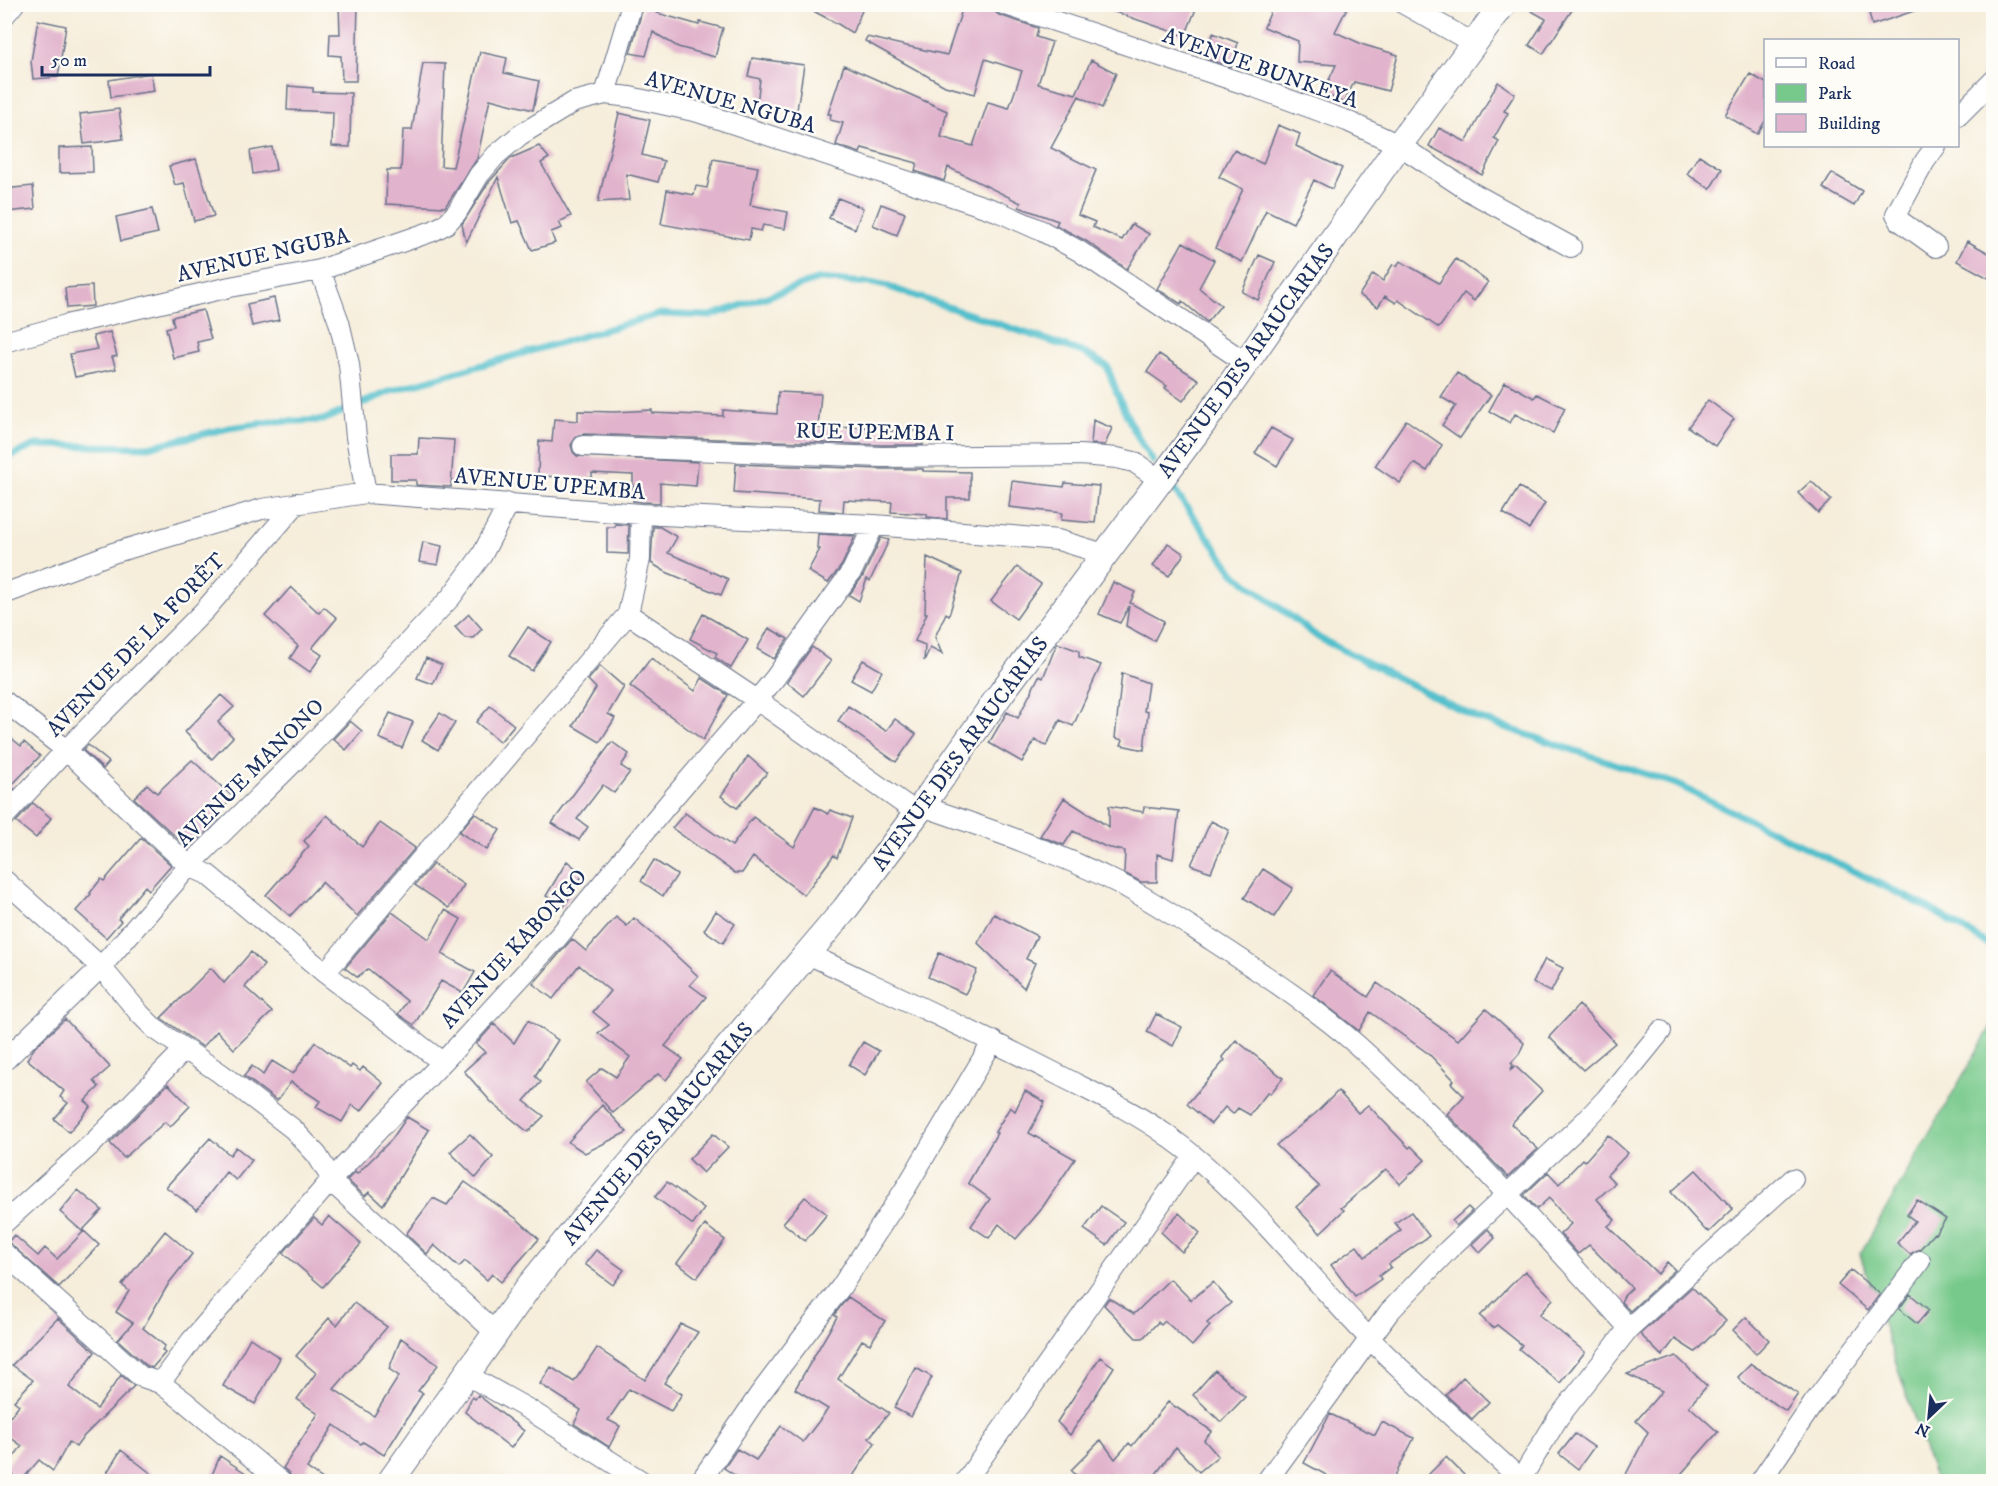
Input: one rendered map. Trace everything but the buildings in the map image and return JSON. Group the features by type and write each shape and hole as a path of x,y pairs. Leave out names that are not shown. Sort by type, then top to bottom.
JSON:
{"street":[{"path":"4,16 14,4"},
{"path":"605,94 632,4"},
{"name":"AVENUE BUNKEYA","path":"1002,4 1263,90 1347,121 1399,145 1469,191 1571,247"},
{"path":"1404,4 1475,44"},
{"name":"AVENUE DES ARAUCARIAS","path":"390,1482 527,1289 845,909 920,809 1002,692 1212,411 1399,145 1503,4"},
{"path":"1959,115 1994,80"},
{"name":"AVENUE NGUBA","path":"4,342 66,325 219,290 320,270 433,231 446,224 457,212 479,175 496,155 520,135 574,102 605,94 630,97 698,112 997,211 1079,251 1245,362"},
{"path":"1935,147 1896,214 1903,224 1936,247"},
{"path":"320,270 339,322 349,364 356,437 366,493"},
{"name":"RUE UPEMBA I","path":"583,446 882,457 1101,457 1134,462 1160,480"},
{"name":"AVENUE UPEMBA","path":"4,594 113,553 262,509 366,493 641,514 874,525 1058,540 1104,554"},
{"name":"AVENUE DE LA FORÊT","path":"4,817 66,750 205,610 297,503"},
{"name":"AVENUE MANONO","path":"4,1061 101,967 189,866 308,748 451,597 482,555 509,503"},
{"path":"325,973 628,614 640,559 641,514"},
{"name":"AVENUE KABONGO","path":"160,1383 191,1341 332,1179 558,937 757,700 852,571 874,525"},
{"path":"628,614 920,809 1047,851 1119,884 1170,912 1290,994 1355,1043 1417,1103 1507,1194 1629,1328"},
{"path":"4,701 66,750 189,866 207,874 325,973 442,1062"},
{"path":"4,880 101,967 155,1029 220,1073 293,1129 317,1155 336,1186 496,1332"},
{"path":"808,954 993,1041 1135,1115 1194,1156 1240,1197 1370,1338 1521,1481 1558,1418 1629,1328 1793,1179"},
{"path":"1266,1482 1370,1338 1409,1290 1606,1099 1660,1031"},
{"path":"700,1482 759,1395 841,1287 907,1186 993,1041"},
{"path":"4,1223 95,1142 184,1050"},
{"path":"965,1482 1194,1156"},
{"path":"4,1253 140,1376 160,1383 281,1482"},
{"path":"1760,1482 1814,1404 1920,1261"},
{"path":"465,1374 528,1409 643,1482"}],"green space":[{"path":"1993,1023 1993,1481 1935,1481 1860,1254"}],"waterway":[{"path":"4,459 36,445 148,447 229,428 272,422 323,420 391,391 660,314 710,316 819,279 880,284 1082,352 1107,366 1127,415 1153,461"},
{"path":"1169,483 1234,573 1319,638 1477,718 1676,784 1929,908 1994,948"}]}
